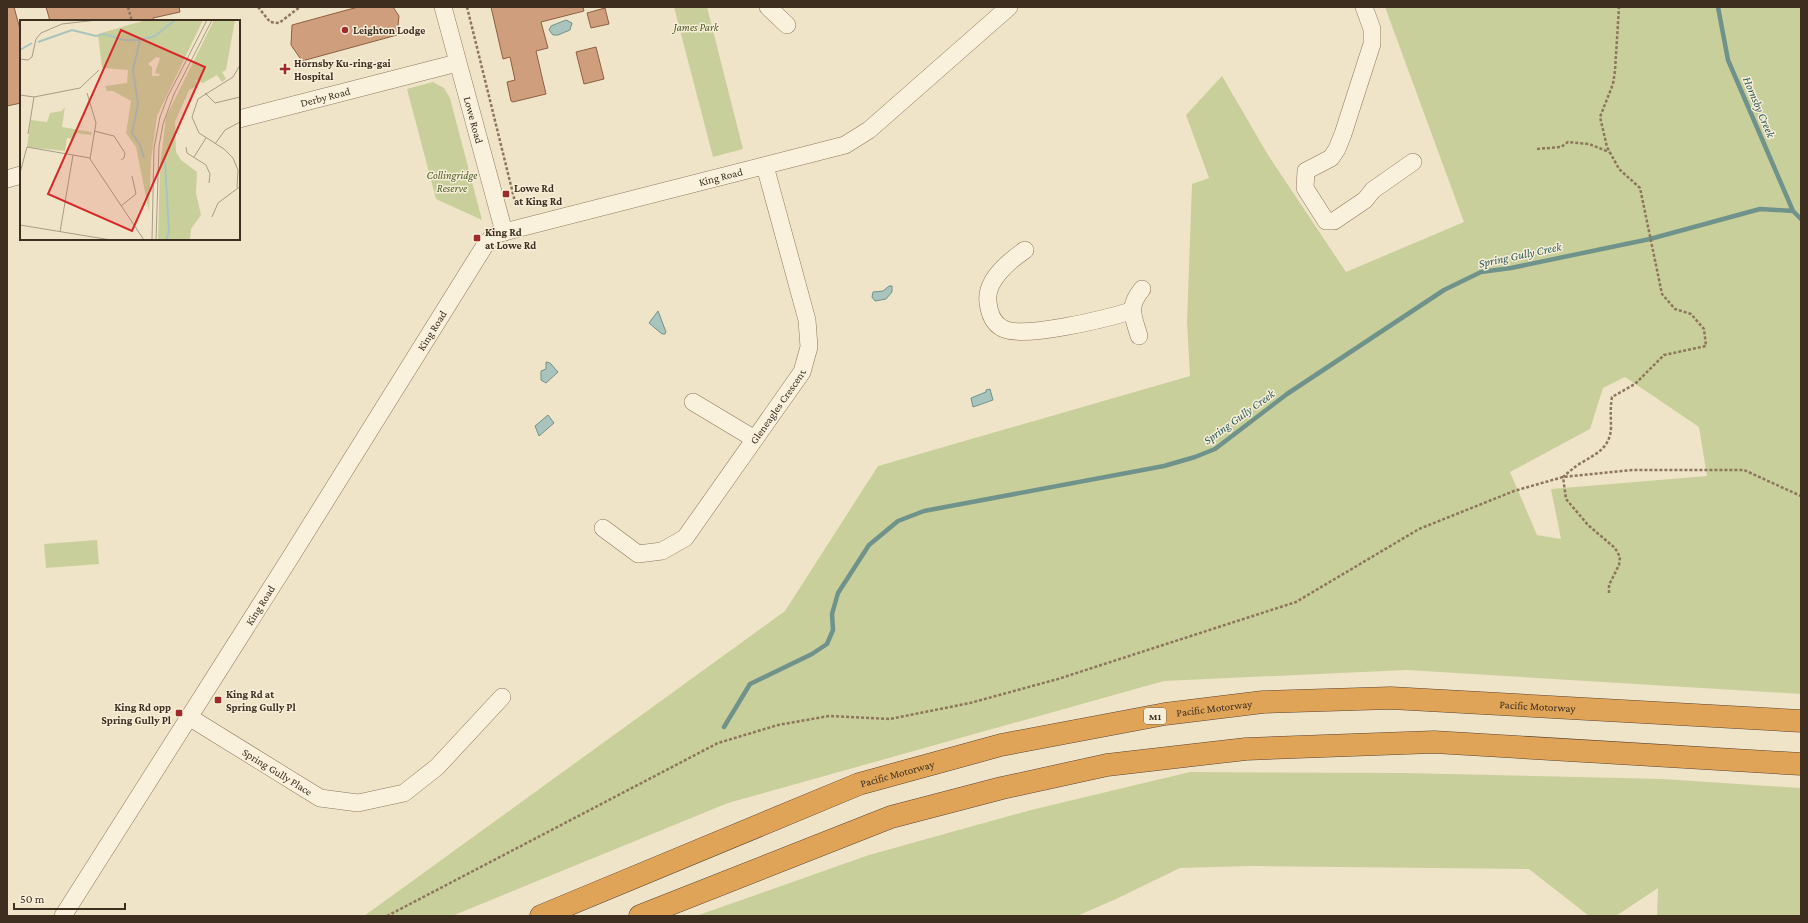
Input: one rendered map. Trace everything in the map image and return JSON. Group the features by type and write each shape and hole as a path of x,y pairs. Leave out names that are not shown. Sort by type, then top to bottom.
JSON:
{"highway":[{"name":"Pacific Motorway","path":"541,916 859,784 1001,745 1164,714 1263,702 1391,698 1801,721"},
{"path":"640,916 891,818 1002,788 1107,765 1246,749 1434,742 1801,764"}],"street":[{"name":"Lowe Road","path":"442,7 504,232"},
{"path":"768,7 787,24"},
{"name":"King Road","path":"63,916 484,246 492,238 504,232 845,145 869,130 1009,7"},
{"path":"1364,7 1372,29 1372,44 1343,134 1331,158 1306,171 1304,188 1326,221 1334,220 1365,200 1373,190 1413,162"},
{"name":"Derby Road","path":"240,119 457,63"},
{"name":"Gleneagles Crescent","path":"603,528 638,554 662,551 685,538 753,438 802,372 809,347 807,320 765,166"},
{"path":"7,179 20,175"},
{"path":"1025,250 1006,266 989,289 989,310 994,322 1003,329 1033,330 1083,324 1131,311"},
{"path":"1139,336 1131,311 1136,296 1142,289"},
{"path":"693,402 753,438"},
{"name":"Spring Gully Place","path":"189,717 320,798 358,803 404,793 437,767 502,697"}],"path":[{"path":"128,7 132,20"},
{"path":"258,7 270,22 279,23 300,7"},
{"path":"467,7 516,206"},
{"path":"1564,476 1579,464 1597,454 1607,445 1611,428 1609,411 1612,397 1635,384 1664,355 1706,346 1704,329 1691,314 1675,309 1662,294 1640,188 1619,169 1607,147 1600,117 1613,84 1619,7"},
{"path":"1537,149 1561,147 1568,142 1589,144 1610,153"},
{"path":"387,916 718,743 778,725 829,716 890,719 970,703 1058,679 1296,602 1419,529 1514,491 1564,476 1633,470 1744,470 1801,496"},
{"path":"1564,476 1566,499 1588,525 1615,548 1620,557 1619,565 1609,585 1609,593"}],"green space":[{"name":"James Park","path":"674,7 707,7 743,149 713,157"},
{"path":"1385,7 1801,7 1801,694 1407,670 1164,681 728,803 452,916 364,916 785,611 878,466 1190,376 1187,322 1192,184 1209,178 1186,115 1222,76 1268,155 1346,272 1464,222","holes":["1625,377 1699,427 1707,476 1551,489 1561,539 1537,535 1510,472 1590,429 1603,388"]},
{"name":"Collingridge Reserve","path":"433,82 444,88 450,98 482,220 436,199 407,89"},
{"path":"97,540 99,564 46,568 44,544"},
{"path":"1190,772 1403,773 1663,779 1801,788 1801,916 1657,916 1658,888 1616,916 1589,916 1529,869 1250,866 1180,868 1077,916 696,916 869,855 1031,810"}],"water":[{"path":"566,20 572,23 570,30 558,35 553,35 549,30 551,26"},
{"path":"889,286 892,286 892,292 886,299 875,301 872,297 873,292 883,291"},
{"path":"658,311 666,332 665,334 662,334 649,323"},
{"path":"546,362 550,363 558,372 546,383 541,380 541,371 546,369"},
{"path":"990,389 993,400 973,407 971,398"},
{"path":"548,415 554,423 539,436 535,426"}],"building":[{"path":"7,7 14,7 20,29 20,103 7,106"},
{"path":"46,7 179,7 180,12 153,18 154,20 50,20"},
{"name":"Leighton Lodge","path":"358,7 393,7 399,16 397,35 302,61 291,45 292,25"},
{"path":"491,7 583,7 584,11 541,22 548,48 536,51 546,94 513,102 511,101 507,82 515,80 510,57 503,59"},
{"path":"605,8 609,24 591,28 587,13"},
{"path":"596,47 604,79 584,84 576,52"}],"waterway":[{"name":"Hornsby Creek","path":"1718,7 1728,60 1793,211 1801,219"},
{"name":"Spring Gully Creek","path":"724,727 750,684 812,654 827,644 833,630 832,614 838,593 869,545 898,521 924,511 1164,466 1195,457 1215,449 1287,394 1444,290 1481,272 1511,268 1650,239 1760,209 1793,211"}],"place":[{"name":"Leighton Lodge","path":"345,30"},
{"name":"Hornsby Ku-ring-gai Hospital","path":"285,69"},
{"name":"Lowe Rd at King Rd","path":"506,194"},
{"name":"King Rd at Lowe Rd","path":"477,238"},
{"name":"King Rd at Spring Gully Pl","path":"218,700"},
{"name":"King Rd opp Spring Gully Pl","path":"179,713"}]}
